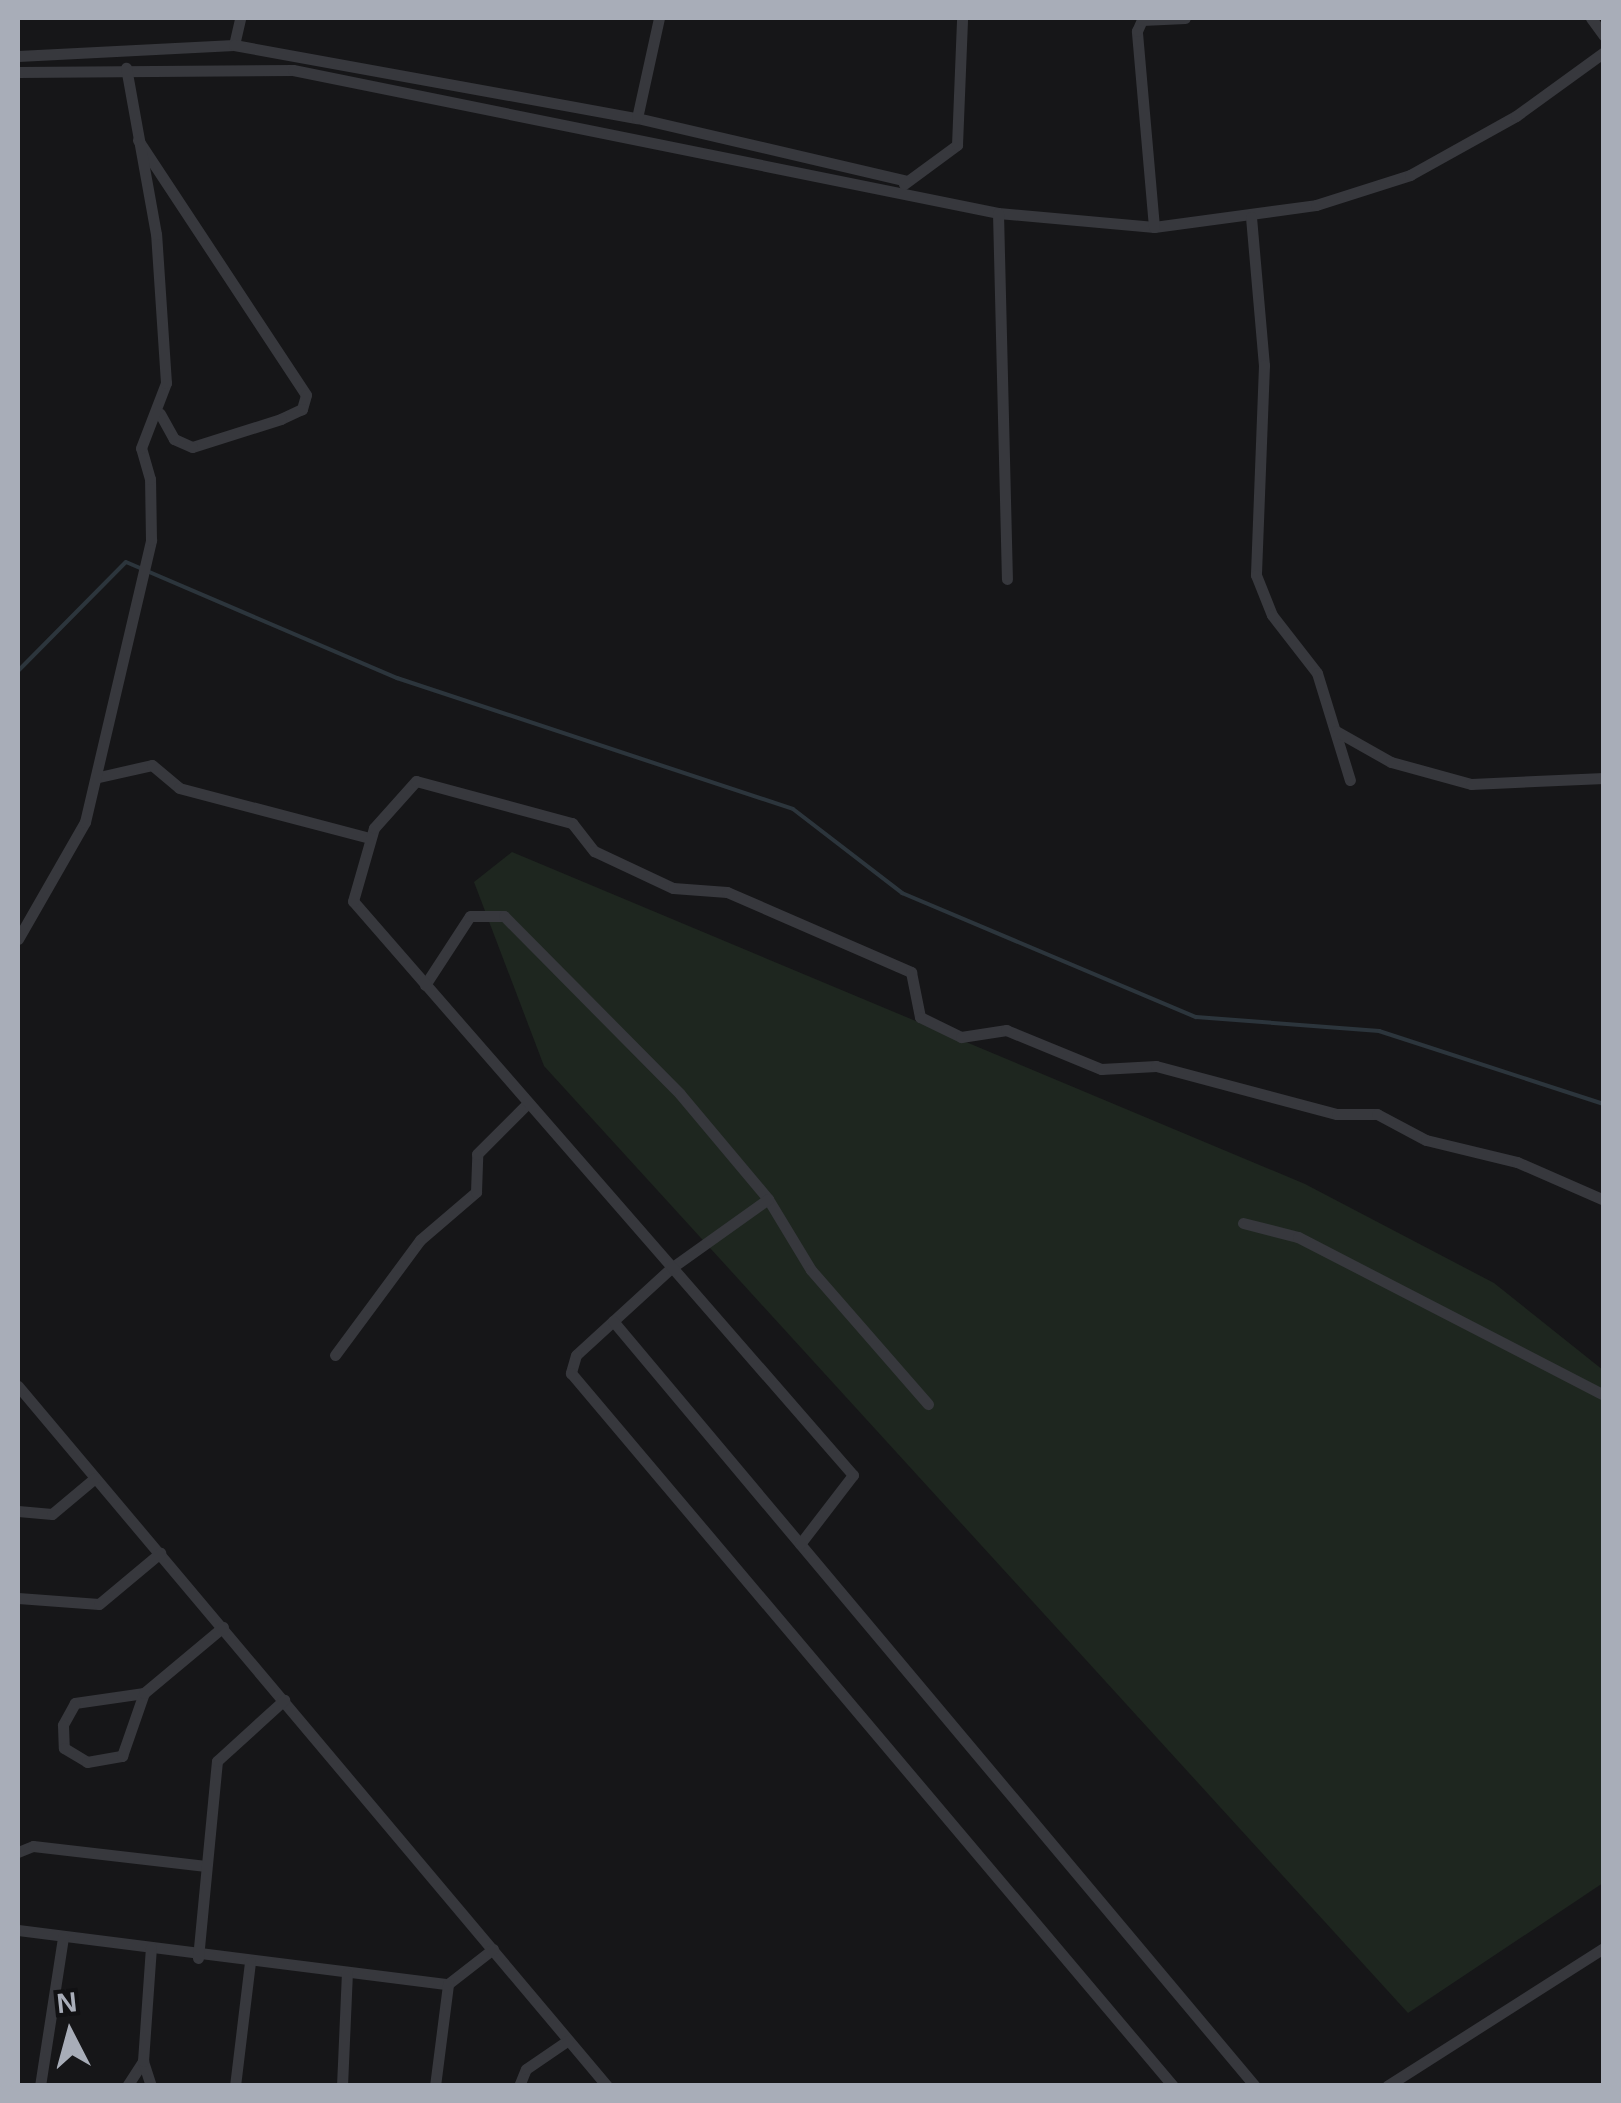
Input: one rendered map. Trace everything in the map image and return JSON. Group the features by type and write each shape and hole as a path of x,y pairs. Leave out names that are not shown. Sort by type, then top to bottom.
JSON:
{"street":[{"path":"234,45 240,18"},
{"path":"637,118 659,18"},
{"path":"18,72 126,68 325,75 902,186 957,145 962,18"},
{"path":"1154,228 1137,31 1142,20 1185,18"},
{"path":"1591,18 1604,36"},
{"path":"18,56 234,45 637,118 998,213 1154,228 1251,217 1410,175 1516,116 1604,52"},
{"path":"18,939 59,874 99,778 140,597 140,575 152,520 140,448 160,414 166,383 156,234 126,68"},
{"path":"138,140 306,396 302,409 281,420 192,447 174,439 160,414"},
{"path":"998,213 1007,579"},
{"path":"1251,217 1264,365 1256,576 1272,615 1317,672 1350,780"},
{"path":"1336,731 1391,762 1471,784 1604,778"},
{"path":"99,778 152,765 194,793 370,838"},
{"path":"800,1544 855,1478 525,1106 354,901 370,838 416,781 572,822 594,851 673,888 727,892 911,972 920,1018 961,1037 1006,1030 1101,1069 1156,1066 1338,1114 1377,1114 1426,1140 1517,1162 1604,1200"},
{"path":"425,985 470,916 504,916 630,1039 768,1199 810,1270 928,1404"},
{"path":"335,1355 420,1240 476,1192 477,1154 525,1106"},
{"path":"768,1199 670,1269 576,1355 571,1373 1173,2086"},
{"path":"1243,1223 1298,1238 1604,1395"},
{"path":"613,1321 1255,2086"},
{"path":"18,1386 607,2086"},
{"path":"18,1511 52,1514 95,1478"},
{"path":"18,1598 99,1604 160,1553"},
{"path":"144,1693 74,1703 62,1726 64,1748 87,1762 122,1756 144,1693 224,1627"},
{"path":"198,1958 217,1760 284,1700"},
{"path":"18,1852 33,1846 206,1866"},
{"path":"18,1930 151,1947 198,1958 448,1984 493,1949"},
{"path":"40,2086 63,1937"},
{"path":"151,1947 144,2060 151,2086"},
{"path":"1387,2086 1604,1948"},
{"path":"235,2086 250,1962"},
{"path":"337,2083 347,1973"},
{"path":"434,2086 448,1984"},
{"path":"519,2086 526,2069 567,2041"},
{"path":"127,2086 144,2060"}],"shaded area":[{"path":"512,852 1305,1184 1494,1283 1603,1370 1603,1883 1408,2013 544,1066 474,882"}],"waterway":[{"path":"18,671 126,562 397,678 793,809 902,893 1196,1017 1379,1031 1604,1104"}]}
